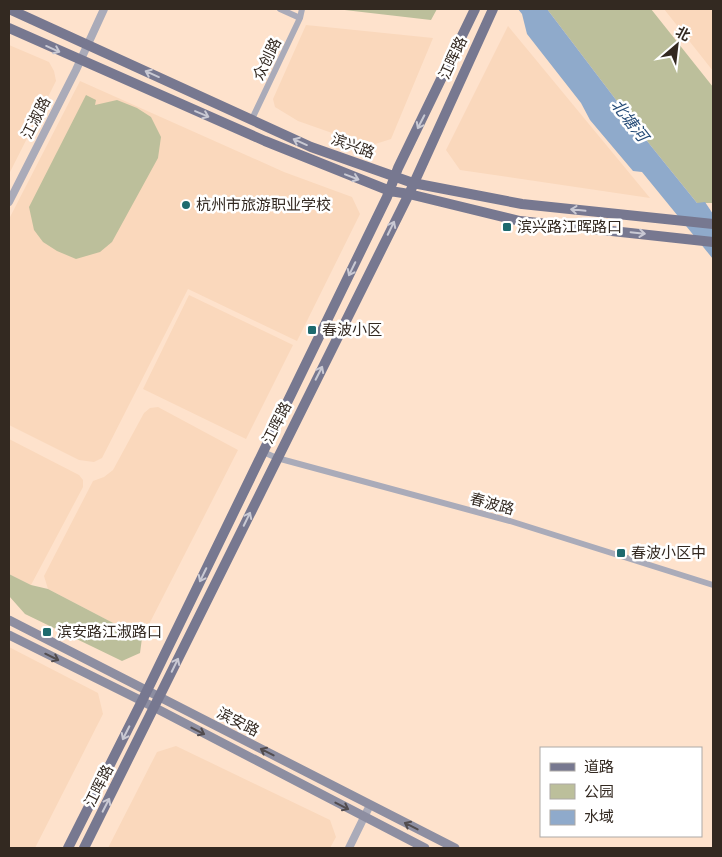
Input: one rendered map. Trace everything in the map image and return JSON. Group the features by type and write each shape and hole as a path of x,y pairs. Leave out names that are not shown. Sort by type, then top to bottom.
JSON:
{"main road":[{"name":"滨兴路","path":"9,9 311,147 413,183 522,204 713,224"},
{"name":"江晖路","path":"68,848 148,689 390,191 475,9"},
{"name":"江晖路","path":"84,848 409,194 493,9"},
{"name":"滨兴路","path":"9,28 80,61 265,141 390,191 520,221 713,242"},
{"name":"滨安路","path":"9,620 148,689 159,697 455,848"},
{"name":"滨安路","path":"9,635 142,701 154,709 424,848"}],"street":[{"name":"江淑路","path":"9,202 104,9"},
{"path":"280,9 300,18"},
{"name":"众创路","path":"252,119 300,18 302,9"},
{"name":"春波路","path":"263,452 277,458 510,521 713,585"},
{"path":"348,848 370,805"}],"shaded area":[{"path":"664,9 713,9 713,71"},
{"path":"306,25 433,38 391,139 369,146 298,121 275,107 273,99"},
{"path":"508,26 650,198 460,170 446,150"},
{"path":"9,45 49,62 54,71 56,81 9,174"},
{"name":"杭州市旅游职业学校","path":"80,81 284,172 352,197 360,214 297,341 188,289 102,458 94,462 79,460 9,425 9,219"},
{"path":"189,295 293,345 246,439 143,389"},
{"path":"158,407 238,450 142,638 48,589 44,576 93,481 104,477 113,470 144,413 150,408"},
{"path":"9,439 79,475 83,480 83,487 31,585 9,574"},
{"path":"9,647 98,693 103,714 35,848 9,848"},
{"path":"176,746 330,820 336,837 330,848 108,848 157,752"}],"green space":[{"path":"336,9 437,9 431,20"},
{"path":"547,9 651,9 713,87 713,203 697,203 651,146"},
{"path":"86,95 96,100 95,105 117,100 137,108 151,117 161,137 158,158 112,242 100,252 76,259 57,251 43,242 34,230 29,207"},
{"path":"9,574 31,585 48,589 142,638 140,653 122,661 25,614 9,596"}],"water":[{"name":"北塘河","path":"518,9 547,9 651,146 697,203 705,202 713,214 713,259 642,172 633,171 590,120 581,103 527,34 522,14"}],"place":[{"name":"杭州市旅游职业学校","path":"186,205"},
{"name":"滨兴路江晖路口","path":"507,227"},
{"name":"春波小区","path":"312,330"},
{"name":"春波小区中","path":"621,553"},
{"name":"滨安路江淑路口","path":"47,632"}]}
